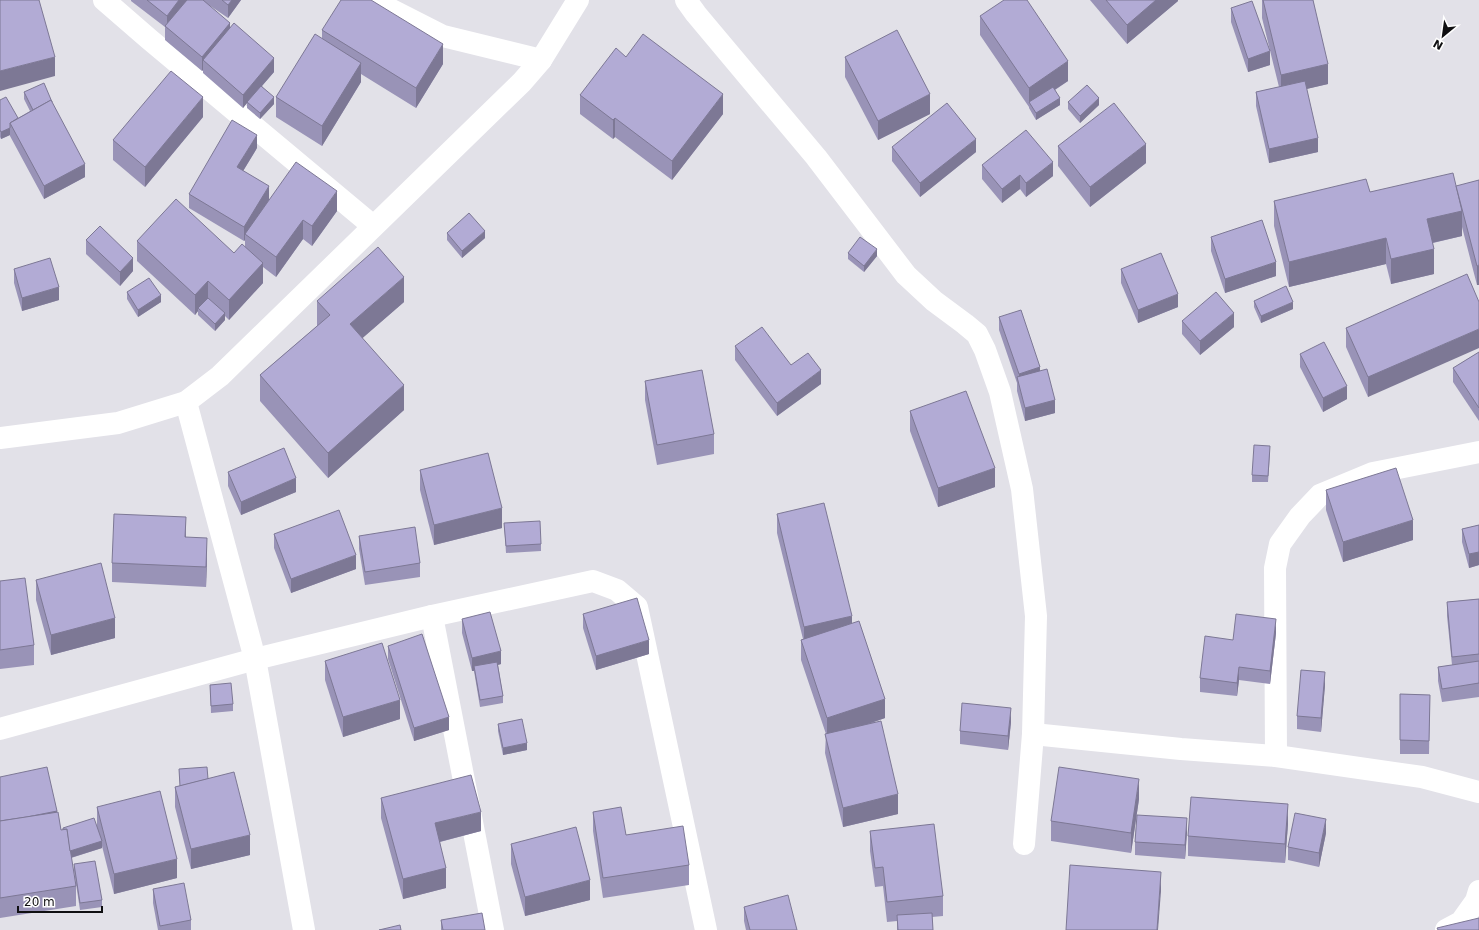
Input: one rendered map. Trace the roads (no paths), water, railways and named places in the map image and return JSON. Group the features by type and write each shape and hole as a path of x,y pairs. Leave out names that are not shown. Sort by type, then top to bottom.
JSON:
{"street":[{"path":"104,0 374,226"},
{"path":"372,0 443,36 541,60"},
{"path":"0,438 118,423 186,402 220,376 522,82 541,60 578,0"},
{"path":"686,0 696,14 816,157 906,275 934,301 977,334 982,345 1000,392 1022,489 1036,616 1033,734 1024,844"},
{"path":"186,402 255,660 304,930"},
{"path":"1276,756 1275,568 1280,544 1300,516 1320,495 1373,473 1479,452"},
{"path":"0,729 255,660 432,616 593,581 617,590 637,607 706,930"},
{"path":"432,616 493,930"},
{"path":"1033,734 1181,750 1276,756 1422,777 1479,792"},
{"path":"1446,930 1461,922 1476,900 1479,891"}]}
